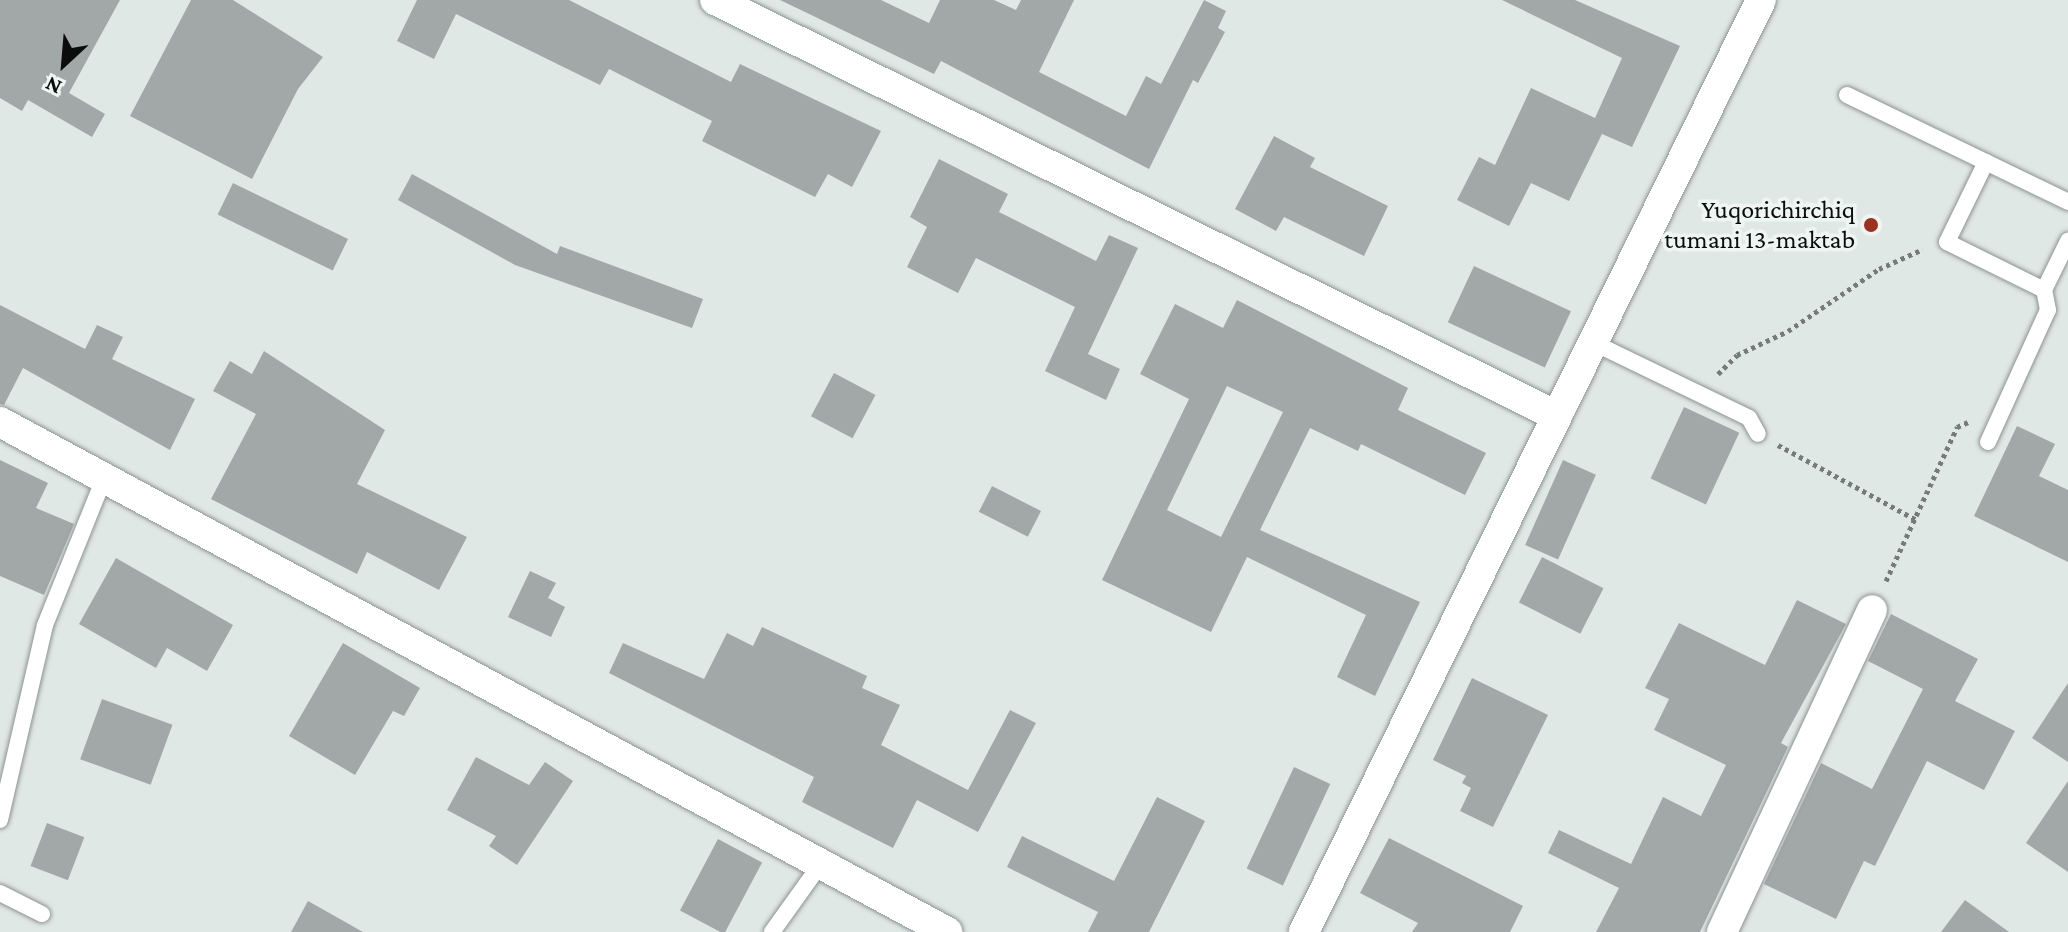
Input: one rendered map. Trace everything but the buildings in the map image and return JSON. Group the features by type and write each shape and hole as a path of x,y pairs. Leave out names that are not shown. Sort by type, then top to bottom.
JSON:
{"street":[{"path":"715,0 1555,415"},
{"path":"1304,932 1761,0"},
{"path":"0,422 947,932"},
{"path":"1722,932 1872,610"}],"lane":[{"path":"1847,95 2068,202"},
{"path":"1986,162 1947,242 2044,290"},
{"path":"1988,442 2048,310 2044,290 2068,241"},
{"path":"1592,342 1749,418 1758,434"},
{"path":"0,820 45,625 104,478"},
{"path":"772,932 820,865"},
{"path":"0,893 42,914"}],"path":[{"path":"1699,394 1737,355 1788,331 1879,269 1947,242"},
{"path":"1872,610 1957,427 1973,419 1996,424"},
{"path":"1758,434 1915,519"}],"place":[{"name":"Yuqorichirchiq tumani 13-maktab","path":"1871,225"}]}
